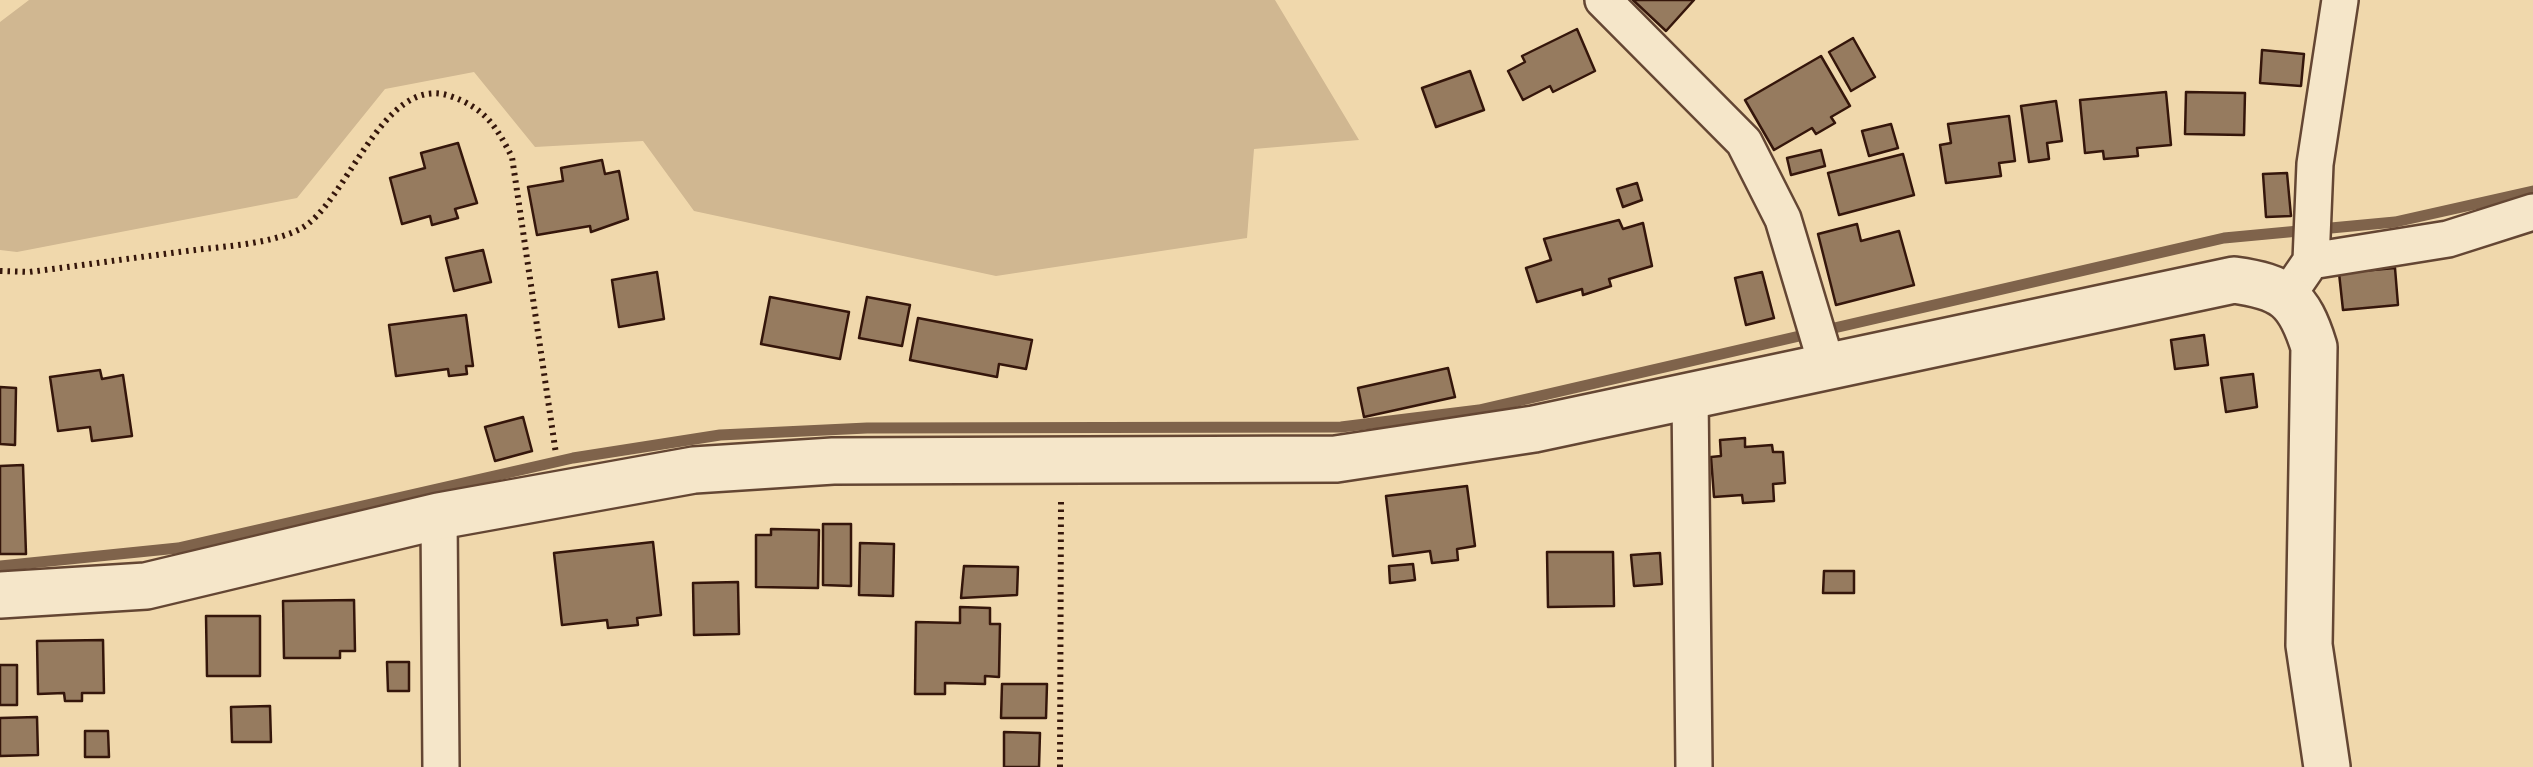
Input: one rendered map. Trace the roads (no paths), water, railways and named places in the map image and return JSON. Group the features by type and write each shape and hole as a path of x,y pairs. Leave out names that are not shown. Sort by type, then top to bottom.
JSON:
{"street":[{"path":"1603,0 1744,142 1783,219 1826,366"},
{"path":"2327,767 2308,645 2314,346 2304,315 2299,278 2340,0"},
{"path":"0,595 146,586 439,516 694,470 793,464 1336,459 1534,430 2234,280 2263,284 2299,278 2533,212"},
{"path":"1690,394 1694,767"},
{"path":"439,516 441,767"}],"waterway":[{"path":"0,566 178,548 573,458 720,435 867,428 1341,427 1479,410 2224,238 2395,222 2533,191"}]}
